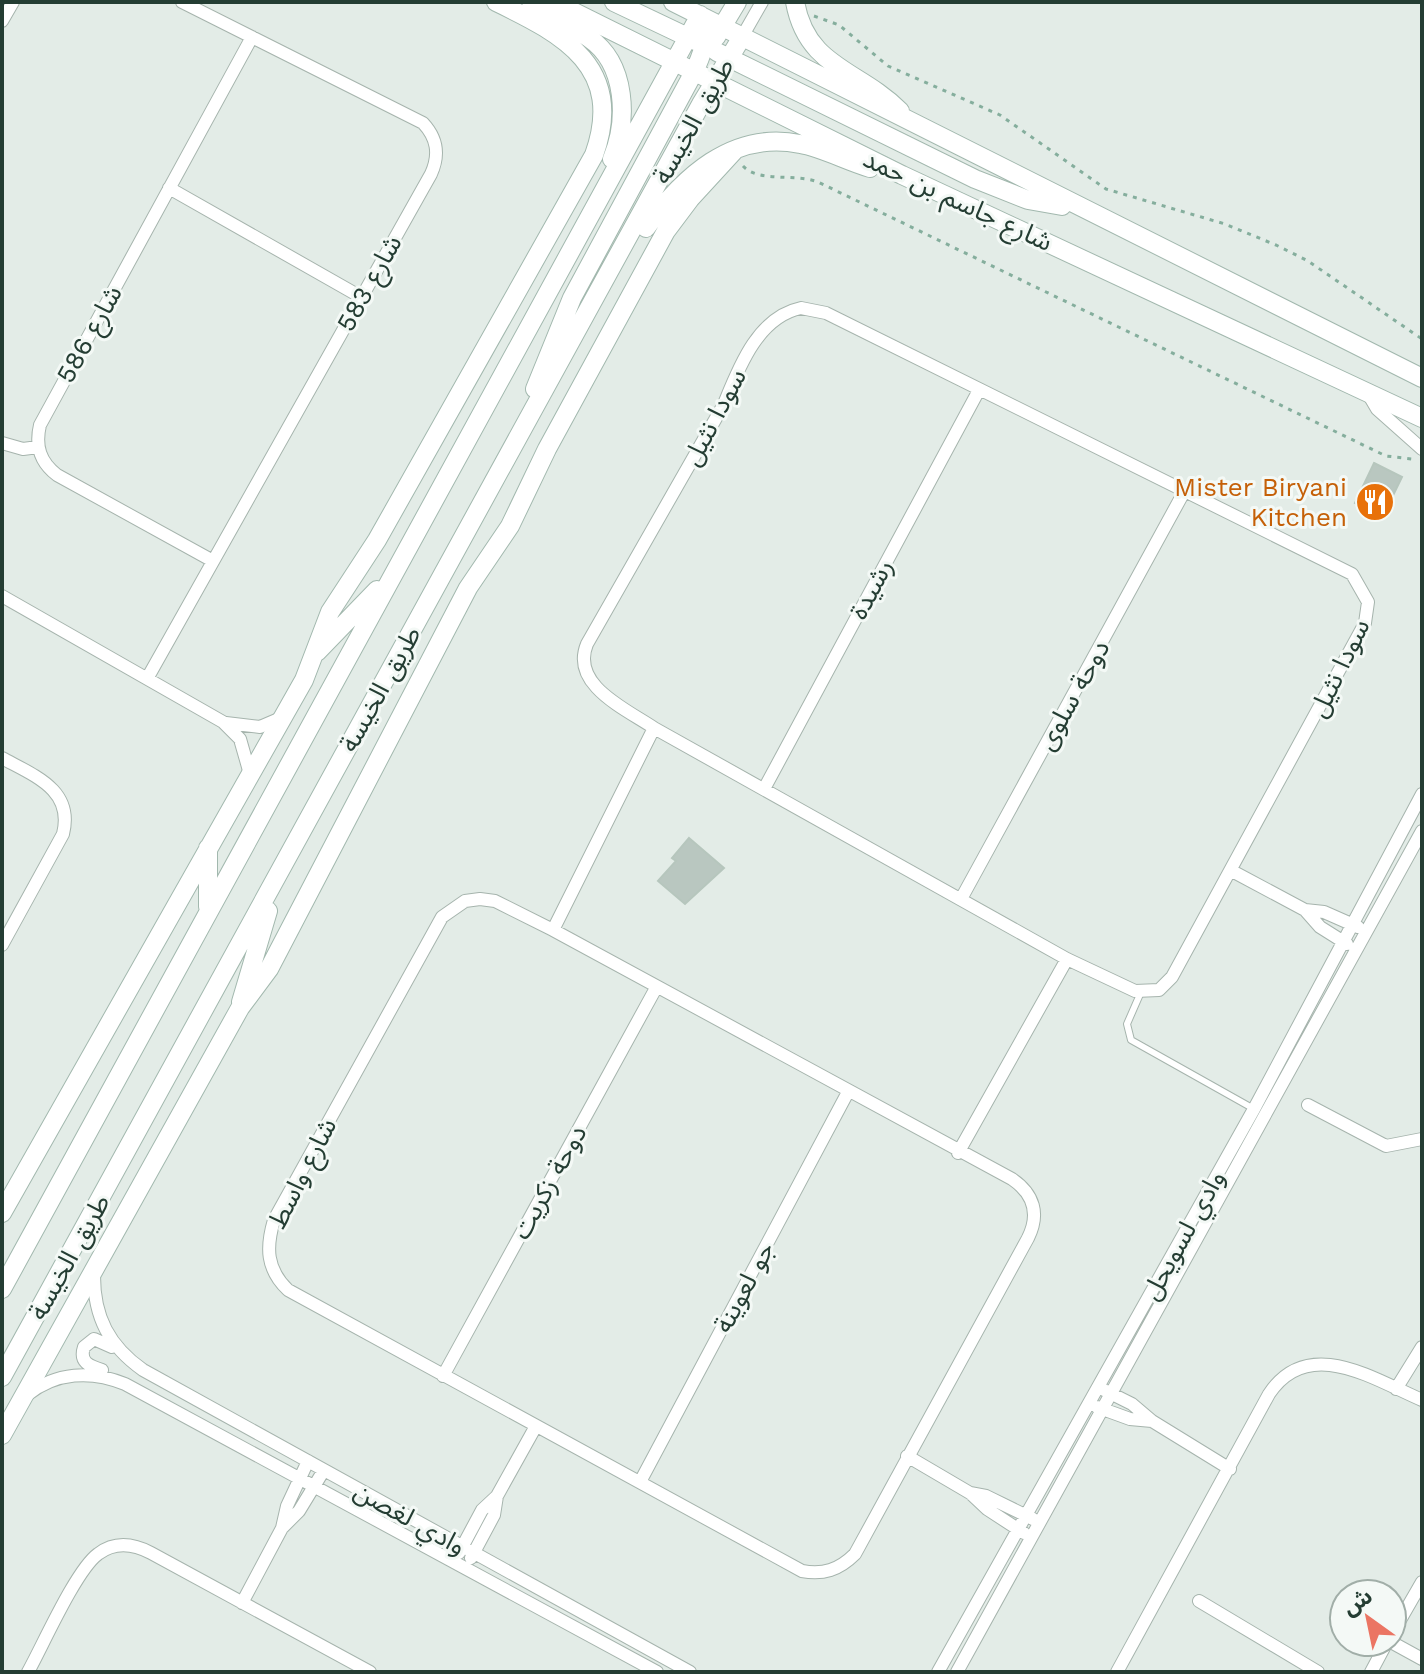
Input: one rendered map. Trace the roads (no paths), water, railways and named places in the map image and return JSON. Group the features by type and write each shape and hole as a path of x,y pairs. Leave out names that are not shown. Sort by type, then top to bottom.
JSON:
{"main road":[{"path":"2,1213 284,716 316,653 334,605 377,540 594,155 602,131 603,96 593,71 558,35 496,2"},
{"path":"531,2 589,38 611,65 621,95 623,121 609,169 608,186"},
{"name":"شارع جاسم بن حمد","path":"554,2 902,175 1366,389 1422,418"},
{"path":"614,2 975,179 1028,200 1077,207"},
{"name":"شارع جاسم بن حمد","path":"673,2 704,9 722,27 1422,378"},
{"path":"519,437 572,298 695,70 703,46 722,27 737,2"},
{"path":"802,8 800,24 819,54 878,91 914,124"},
{"name":"طريق الخيسة","path":"703,46 704,9"},
{"path":"675,61 703,46 723,45 742,37"},
{"name":"طريق الخيسة","path":"2,1377 715,80 742,37"},
{"path":"703,46 715,80"},
{"name":"طريق الخيسة","path":"2,1289 505,365 608,186 675,61"},
{"path":"621,253 637,239 684,180 738,156 759,142 786,141 902,175"},
{"name":"طريق الخيسة","path":"2,1435 240,1008 269,969 468,588 510,526 547,449 666,231 690,199 738,156"},
{"path":"316,653 395,570"},
{"path":"208,846 208,912"},
{"path":"240,1008 271,888"}],"street":[{"path":"2,21 13,2"},
{"name":"شارع 583","path":"148,677 431,174 437,152 435,141 423,123 413,117 182,2"},
{"name":"طريق الخيسة","path":"742,37 762,2"},
{"name":"شارع 586","path":"38,447 40,425 252,37"},
{"path":"169,188 361,297"},
{"name":"سودا نثيل","path":"814,309 979,390 1352,574 1360,582 1368,602 1365,623 1232,871 1168,983 1152,992 1141,992 1067,959 654,728 591,682 583,666 583,652 724,404 734,375 768,325 789,311 814,309"},
{"name":"شارع جاسم بن حمد","path":"1366,389 1377,409 1420,454"},
{"name":"رشيدة","path":"764,789 979,390"},
{"path":"2,443 23,449 38,447 44,464 57,475 213,561"},
{"name":"دوحة سلوى","path":"961,899 1184,492"},
{"path":"2,596 223,722 246,750 250,774"},
{"path":"223,722 260,727 284,716"},
{"path":"553,930 654,728"},
{"path":"2,758 49,784 64,804 67,819 63,834 2,945"},
{"name":"وادي لسويحل","path":"1033,1519 1098,1387 1254,1109 1422,794"},
{"name":"وادي لسويحل","path":"938,1672 1102,1410 1422,831"},
{"path":"1232,871 1305,910 1320,927 1356,948"},
{"name":"شارع واسط","path":"480,899 495,901 553,930 1021,1185 1033,1205 1033,1228 855,1554 846,1563 824,1573 802,1571 288,1290 270,1264 268,1239 274,1220 442,917 465,901 480,899"},
{"path":"1305,910 1324,912 1366,930"},
{"path":"958,1153 1067,959"},
{"name":"دوحة زكريت","path":"443,1376 656,988"},
{"name":"جو لعوينة","path":"640,1482 848,1092"},
{"path":"1308,1105 1386,1146 1422,1139"},
{"name":"وادي لغصن","path":"94,1267 94,1299 99,1320 131,1362"},
{"name":"وادي لغصن","path":"657,1672 301,1477 87,1365 83,1360 84,1347 94,1339 101,1340 131,1362 690,1672"},
{"path":"1396,1389 1422,1347"},
{"path":"1117,1672 1269,1394 1281,1378 1298,1368 1326,1363 1360,1372 1422,1400"},
{"name":"وادي لغصن","path":"21,1399 40,1386 73,1375 99,1375 125,1384"},
{"path":"1098,1387 1132,1404 1152,1421 1230,1469"},
{"path":"1089,1404 1130,1419 1152,1421"},
{"path":"460,1564 482,1510 497,1496 536,1426"},
{"path":"907,1456 970,1493 1025,1533"},
{"path":"282,1528 284,1513 308,1461"},
{"path":"242,1603 282,1528 299,1511 324,1470"},
{"path":"970,1493 986,1496 1033,1519"},
{"name":"وادي لسويحل","path":"957,1672 1025,1533"},
{"path":"28,1672 89,1562 107,1548 118,1545 141,1548 370,1672"},
{"path":"1408,1606 1422,1582"},
{"path":"1199,1601 1318,1672"}],"lane":[{"path":"1141,992 1127,1024 1131,1040 1254,1109"}],"place":[{"name":"Mister Biryani Kitchen","path":"1375,502"}]}
